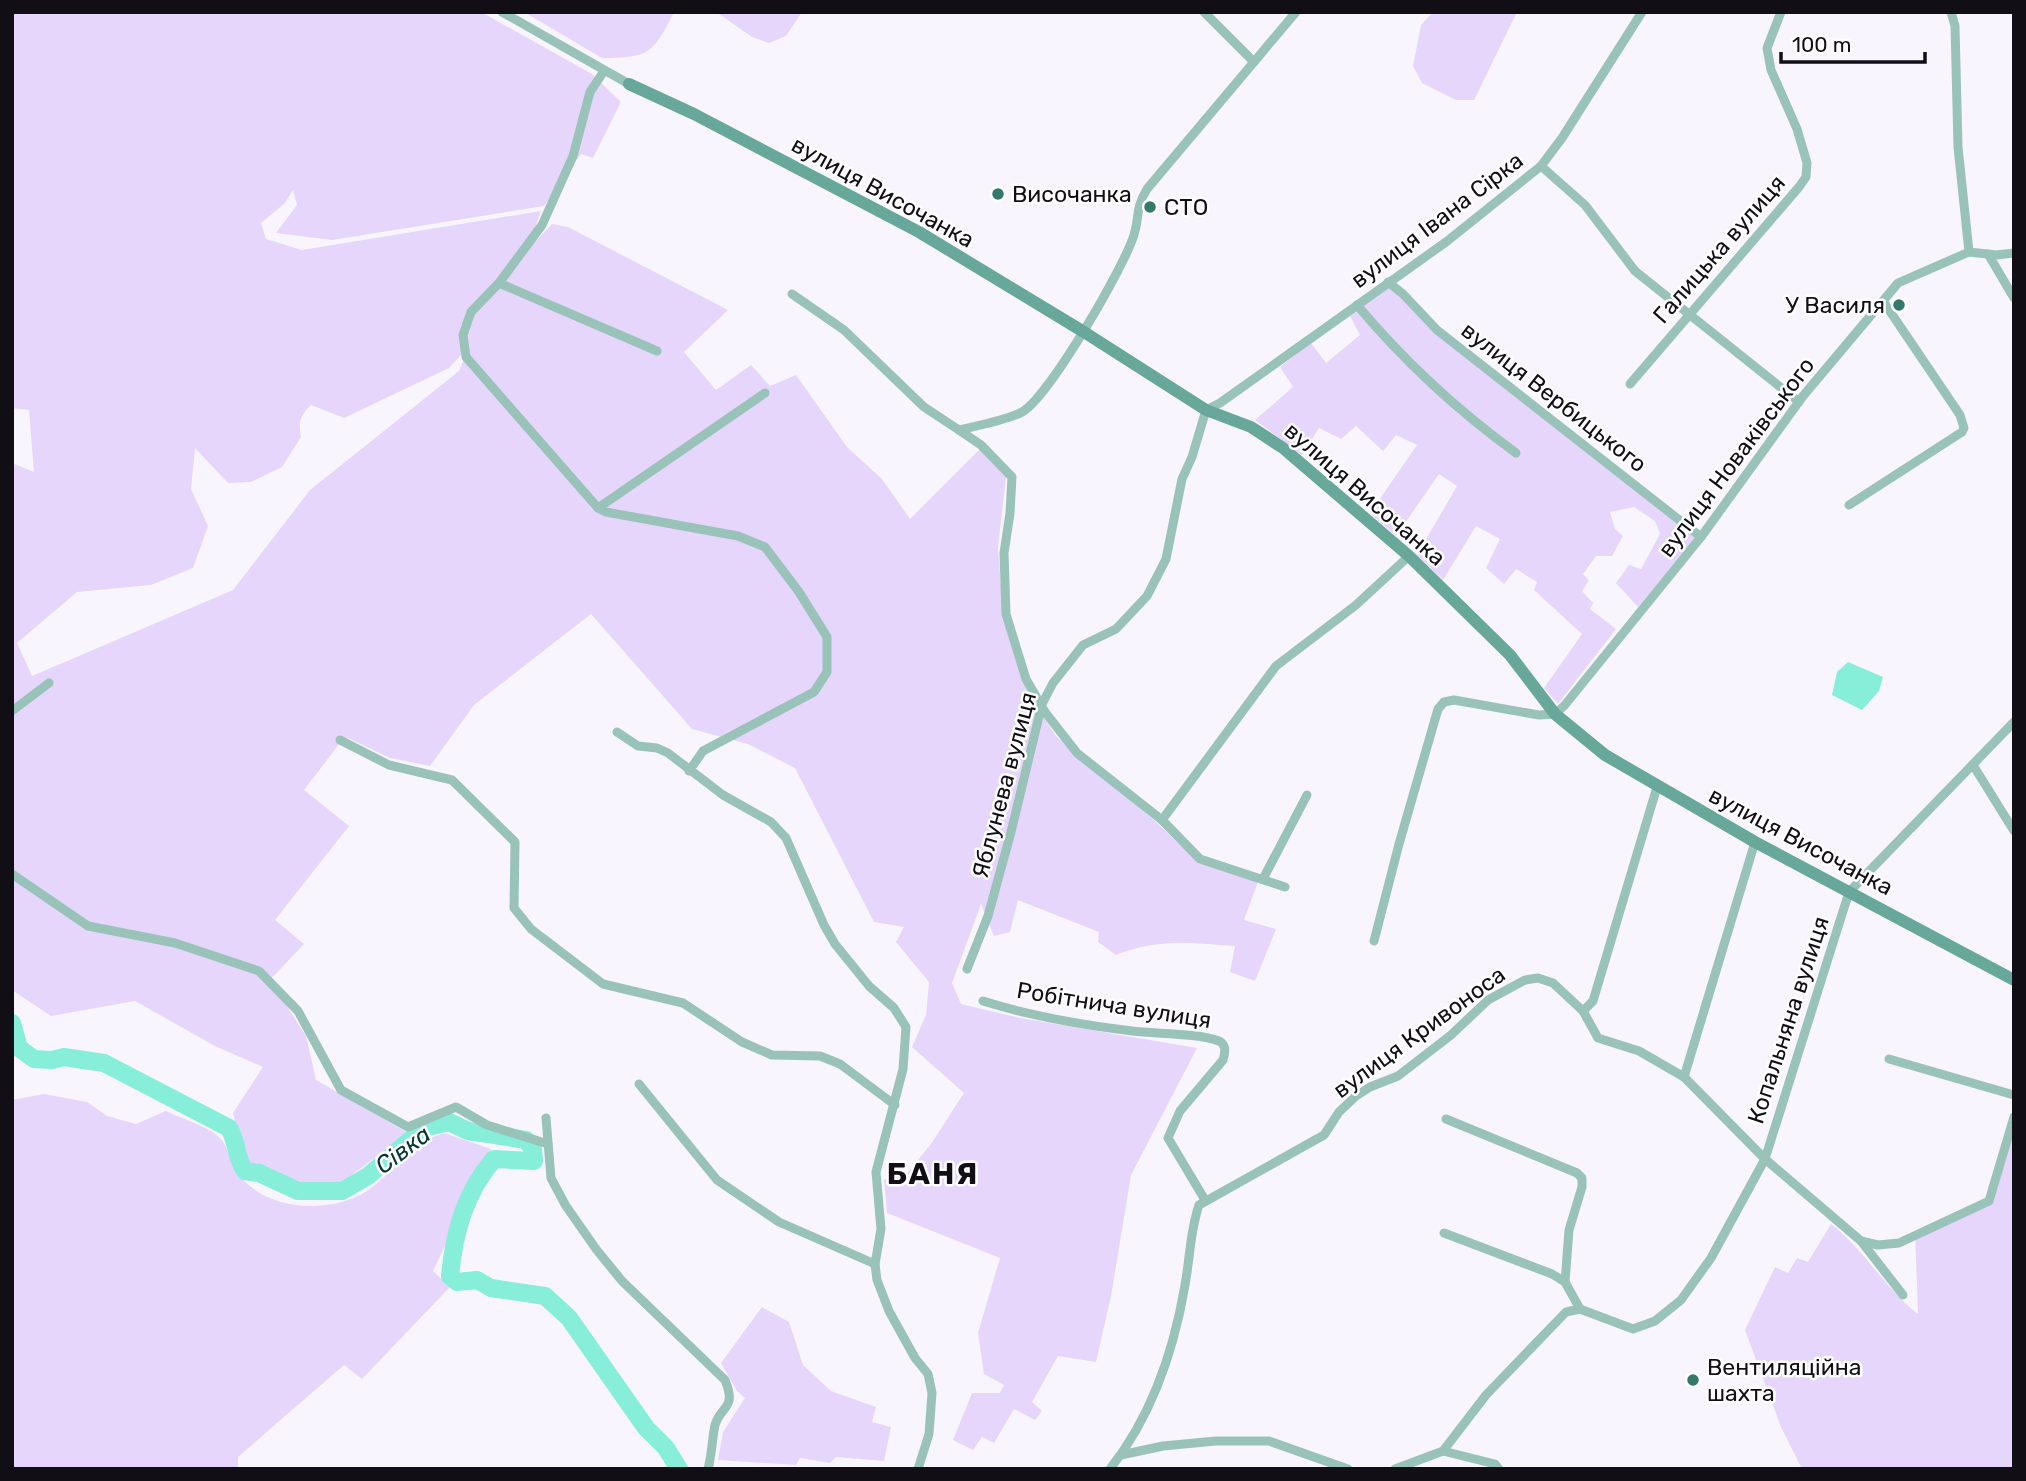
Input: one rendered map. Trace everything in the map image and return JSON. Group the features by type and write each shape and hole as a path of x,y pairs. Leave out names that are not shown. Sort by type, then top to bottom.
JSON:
{"street":[{"name":"вулиця Височанка","path":"502,12 604,71 694,114 919,232 1206,410 1251,428 1283,448 1409,556 1510,655 1555,714 1605,755 1755,842 2013,979"},
{"path":"1204,12 1254,62"},
{"path":"959,430 1023,412 1043,390 1084,332 1134,236 1139,203 1147,189 1296,12"},
{"name":"вулиця Івана Сірка","path":"1206,410 1220,403 1446,242 1541,166 1562,138 1642,12"},
{"name":"Галицька вулиця","path":"1630,384 1805,177 1807,163 1797,129 1768,58 1767,48 1782,12"},
{"path":"1951,12 1955,26 1958,147 1969,252 2014,253"},
{"path":"604,71 590,92 573,156 542,225 499,283 471,312 463,335 466,357 598,508 606,512 738,536 765,547 828,637 827,673 814,692 703,751 689,771"},
{"path":"1541,166 1585,205 1636,271 1799,402"},
{"name":"вулиця Новаківського","path":"1555,714 1701,537 1799,402 1898,283 1969,252"},
{"path":"1988,254 2014,298"},
{"name":"вулиця Вербицького","path":"1388,282 1437,330 1701,537"},
{"path":"499,283 657,351"},
{"path":"792,294 844,330 924,407 981,445 1012,477 1004,553 1006,614 1026,679 1045,712 1077,753 1162,820 1200,859 1285,887"},
{"path":"1849,505 1962,432 1964,428 1960,415 1883,301"},
{"path":"1357,305 1430,383 1516,453"},
{"path":"598,508 765,393"},
{"name":"Яблунева вулиця","path":"968,969 988,916 1042,704 1053,683 1083,645 1116,629 1147,596 1167,559 1182,479 1192,457 1206,410"},
{"path":"1162,820 1276,666 1356,605 1409,556"},
{"path":"12,711 49,684"},
{"path":"1374,941 1438,709 1444,702 1454,700 1539,715 1555,714"},
{"path":"1849,892 2014,722"},
{"path":"617,732 638,746 657,748 668,753 723,795 771,822 786,838 835,944 869,986 894,1008 906,1027 903,1069 876,1172 881,1229 875,1264 877,1280 889,1311 915,1358 928,1374 932,1393 929,1434 918,1469"},
{"path":"340,740 389,765 452,780 515,842 514,908 531,929 603,984 683,1003 742,1042 772,1055 820,1056 840,1064 895,1105"},
{"path":"1973,765 2014,831"},
{"path":"1583,1011 1593,1001 1657,787"},
{"path":"1263,879 1307,795"},
{"path":"1684,1077 1755,842"},
{"path":"12,874 88,926 175,943 259,971 298,1011 341,1090 408,1128 456,1107 487,1125 548,1144"},
{"name":"Копальняна вулиця","path":"1580,1309 1633,1329 1655,1321 1681,1300 1711,1258 1765,1159 1849,892"},
{"name":"вулиця Кривоноса","path":"1205,1200 1324,1135 1339,1112 1356,1096 1370,1087 1398,1076 1451,1035 1488,1000 1525,980 1538,978 1553,983 1583,1011 1598,1038 1639,1051 1684,1077 1765,1159 1861,1241 1903,1295"},
{"name":"Робітнича вулиця","path":"983,1000 1016,1011 1130,1031 1195,1037 1219,1041 1224,1045 1226,1052 1223,1060 1180,1111 1168,1138 1205,1200"},
{"path":"1889,1059 2014,1095"},
{"path":"639,1084 717,1180 779,1222 875,1264"},
{"path":"1861,1241 1878,1245 1899,1243 1989,1201 2014,1117"},
{"path":"546,1118 551,1178 566,1206 622,1281 725,1380 729,1390 728,1407 716,1421 708,1469"},
{"path":"1446,1119 1577,1173 1582,1178 1582,1187 1569,1230 1565,1282"},
{"path":"1110,1469 1143,1416 1175,1338 1186,1283 1194,1218 1199,1205 1205,1200"},
{"path":"1395,1469 1443,1451 1486,1395 1525,1354 1566,1312 1580,1309 1565,1282 1552,1274 1444,1233"},
{"path":"1121,1455 1163,1446 1216,1441 1269,1441 1348,1469"},
{"path":"1443,1451 1495,1464 1499,1469"}],"shaded area":[{"path":"12,12 481,12 592,74 621,102 593,158 581,154 544,206 332,240 276,233 297,205 293,190 285,203 261,223 266,239 302,250 541,211 532,236 503,275 552,224 568,227 728,310 684,352 716,390 751,365 770,386 796,375 847,447 882,479 910,519 981,448 1006,477 998,547 1003,614 1034,703 1056,736 1154,820 1199,863 1258,882 1244,920 1276,929 1255,981 1230,972 1235,946 1161,944 1116,955 1098,942 1099,932 1018,900 1010,932 994,936 981,904 952,983 961,1004 1020,1018 1197,1048 1131,1175 1111,1296 1096,1362 1058,1356 1032,1402 1042,1411 1035,1420 1014,1409 994,1443 982,1437 973,1450 953,1440 972,1393 1000,1393 1004,1385 984,1374 978,1333 1000,1258 887,1213 884,1179 899,1183 931,1144 964,1093 912,1047 926,1015 929,982 896,942 904,927 874,922 795,768 748,744 692,729 591,614 474,705 430,766 390,758 348,738 343,739 304,790 349,826 275,920 304,944 266,984 285,1003 306,1036 316,1080 408,1133 337,1186 289,1182 245,1162 233,1113 263,1067 215,1046 135,1001 51,1016 12,990 12,463 34,472 29,410 12,408","holes":["470,345 459,371 310,490 233,590 32,676 17,643 77,592 151,585 193,568 208,526 191,489 195,448 228,483 251,482 282,467 301,437 301,419 311,405 344,418 449,368"]},
{"path":"524,12 674,12 655,45 648,50 631,57 602,58"},
{"path":"716,12 802,12 786,36 769,43 752,37"},
{"path":"1433,12 1517,12 1474,100 1456,100 1422,83 1413,66 1421,25"},
{"path":"1389,287 1644,493 1701,531 1638,607 1616,583 1629,565 1641,569 1660,534 1655,521 1634,507 1610,512 1615,529 1623,536 1612,556 1596,556 1583,574 1589,580 1582,591 1593,603 1590,609 1616,629 1558,704 1544,688 1582,634 1534,590 1537,582 1516,569 1504,584 1486,568 1500,539 1476,526 1443,580 1417,555 1457,486 1439,474 1396,536 1370,513 1417,445 1396,435 1383,451 1356,426 1341,439 1319,428 1302,455 1255,420 1293,387 1280,367 1311,343 1326,363 1360,335 1350,316"},
{"path":"1848,662 1883,677 1879,691 1862,710 1832,695 1837,672"},
{"path":"44,1094 87,1102 107,1116 136,1124 166,1111 202,1126 222,1141 236,1170 247,1183 275,1200 292,1204 326,1205 358,1196 375,1185 419,1144 444,1133 491,1149 433,1271 450,1287 362,1379 344,1365 238,1457 238,1469 12,1469 12,1100"},
{"path":"2014,1109 2014,1469 1802,1469 1781,1427 1745,1330 1775,1267 1788,1273 1797,1258 1808,1262 1831,1224 1918,1314 1915,1231 1988,1198"},
{"path":"762,1307 789,1322 803,1365 831,1391 876,1407 872,1422 891,1427 884,1461 836,1457 830,1463 800,1458 796,1465 718,1460 723,1432 745,1398 737,1391 721,1363"}],"waterway":[{"name":"Сівка","path":"12,1023 19,1048 34,1059 52,1060 64,1057 104,1063 229,1128 245,1171 259,1173 298,1191 342,1191 368,1176 424,1128 449,1122 468,1131 526,1140 533,1149 534,1161 494,1159 475,1185 458,1229 450,1276 457,1282 477,1280 491,1288 545,1296 569,1318 646,1428 666,1448 679,1469"}],"place":[{"name":"Височанка","path":"998,194"},
{"name":"СТО","path":"1150,207"},
{"name":"У Василя","path":"1899,305"},
{"name":"Вентиляційна шахта","path":"1693,1380"}],"district":[{"name":"БАНЯ","path":"933,1174"}]}
